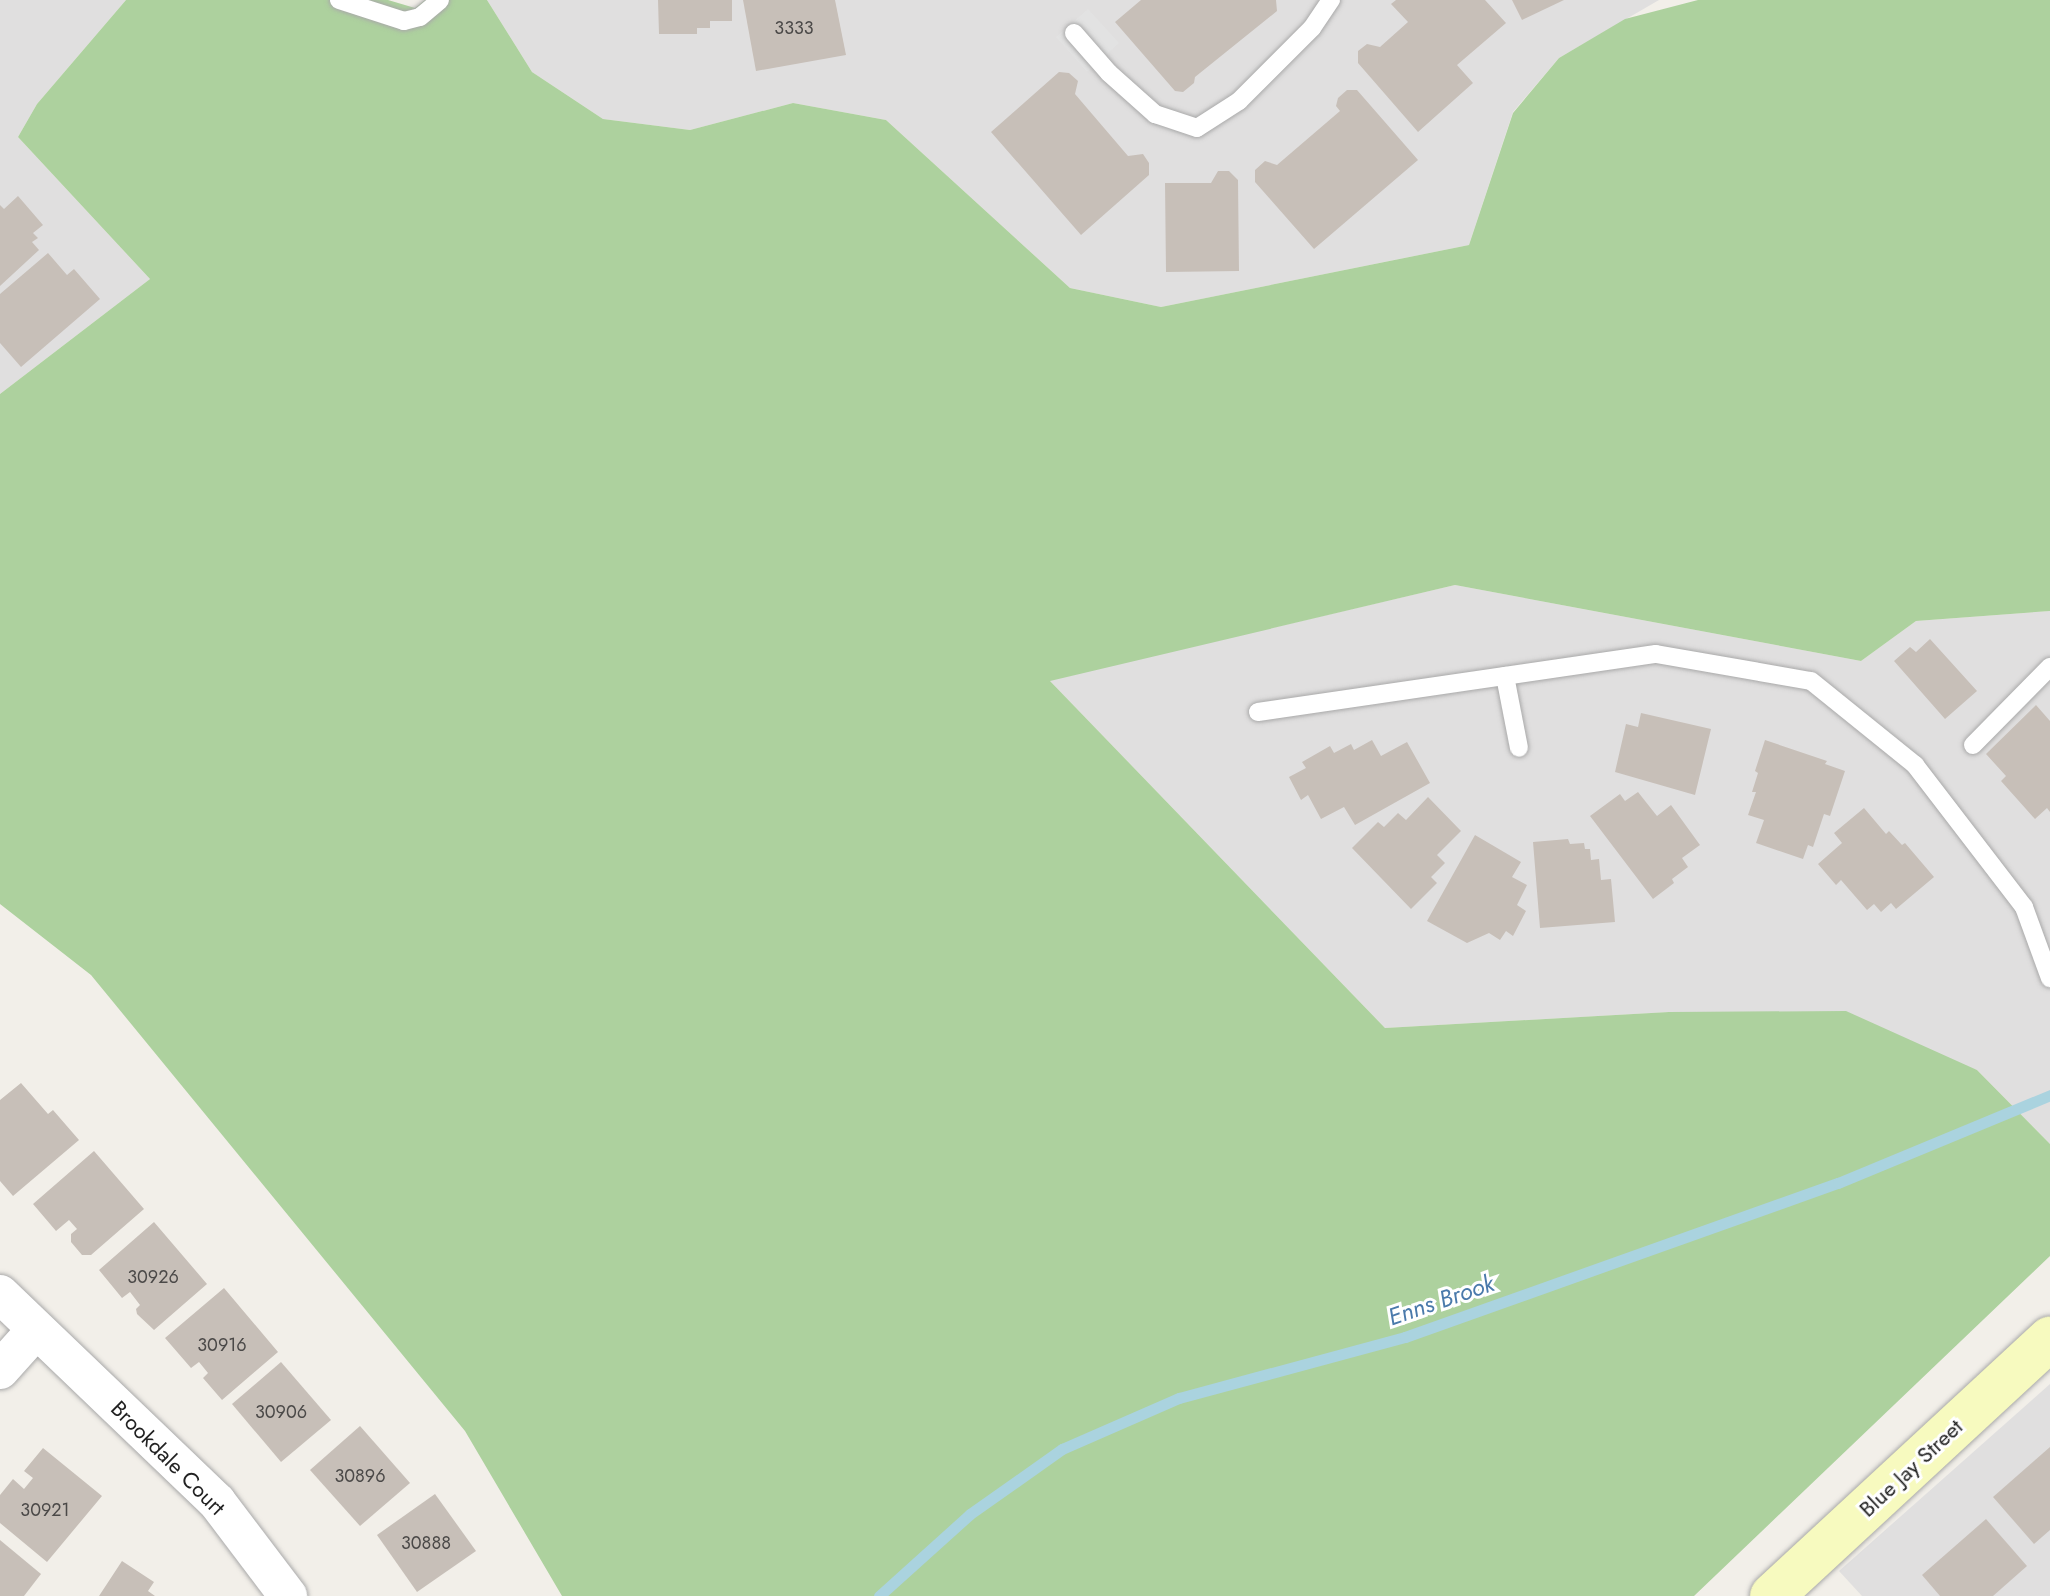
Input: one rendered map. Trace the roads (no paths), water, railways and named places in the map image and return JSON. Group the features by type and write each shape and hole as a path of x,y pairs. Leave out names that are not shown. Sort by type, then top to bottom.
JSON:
{"street":[{"name":"Brookdale Court","path":"0,1294 35,1331 217,1502 288,1596"},
{"path":"0,1370 35,1331"},
{"name":"Blue Jay Street","path":"1772,1596 2050,1339"}],"lane":[{"path":"339,0 404,21 420,17 440,0"},
{"path":"1074,33 1109,73 1155,114 1197,128 1239,101 1312,28 1331,0"},
{"path":"1258,712 1656,654 1811,681 1915,765 2024,907 2050,978"},
{"path":"1973,745 2050,667"},
{"path":"1505,676 1519,748"}],"waterway":[{"name":"Enns Brook","path":"879,1596 970,1514 1062,1449 1179,1398 1405,1337 1838,1183 2050,1095"}]}
